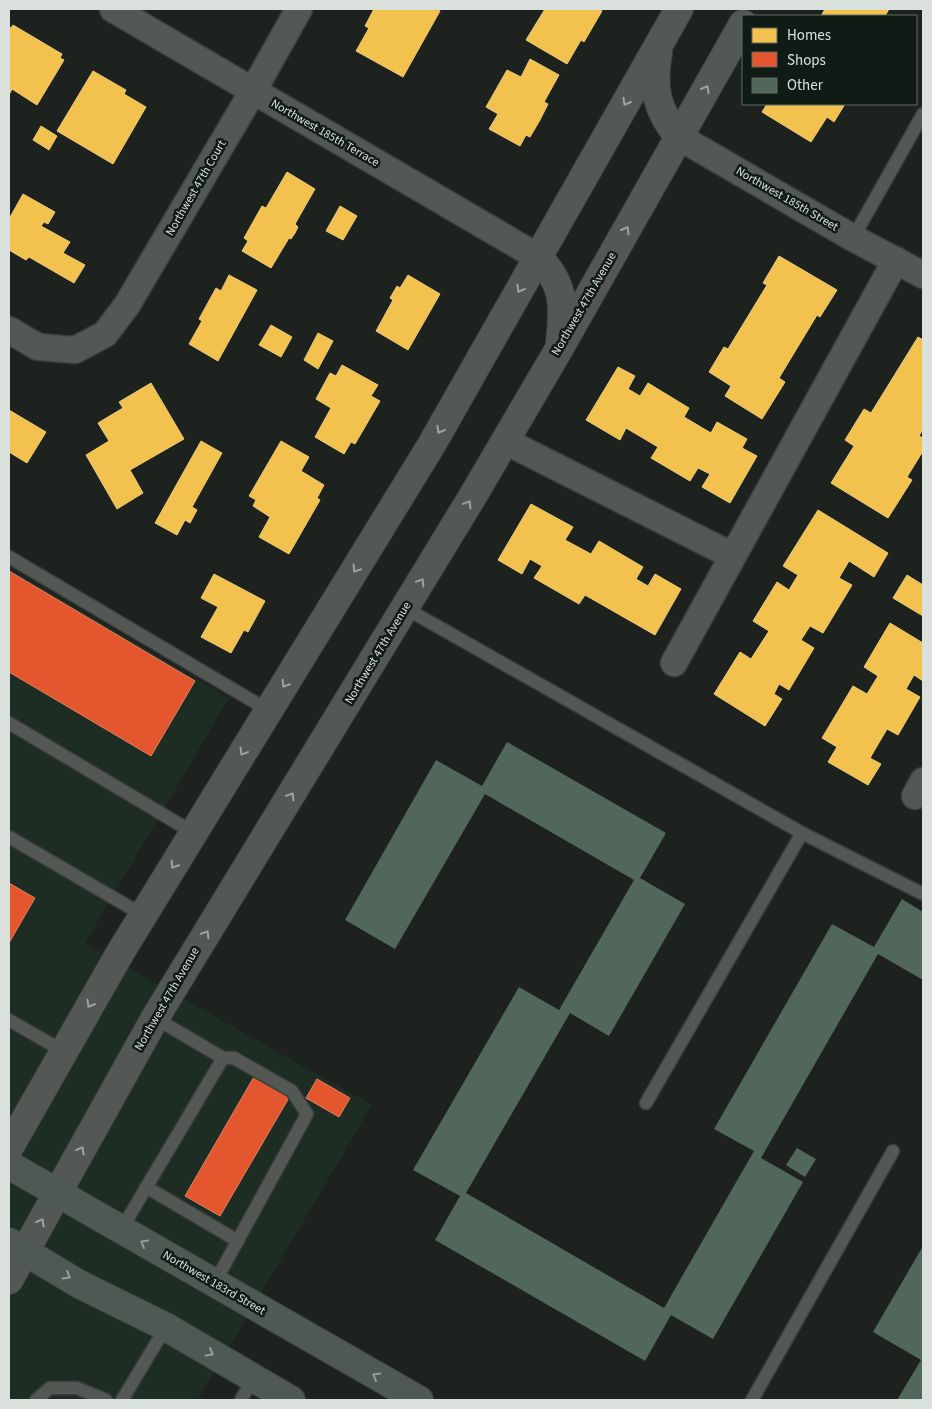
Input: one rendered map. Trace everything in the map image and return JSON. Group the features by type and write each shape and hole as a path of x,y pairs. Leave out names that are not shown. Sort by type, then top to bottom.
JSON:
{"main road":[{"path":"9,1148 63,1051 143,915 432,444 679,9"},
{"name":"Northwest 47th Avenue","path":"9,1280 17,1247 57,1193 155,1018 505,441 742,26"},
{"path":"659,44 655,68 655,87 659,106 667,123 679,137"},
{"path":"538,257 550,270 559,287 562,302 559,349"},
{"name":"Northwest 183rd Street","path":"9,1165 419,1400"},
{"path":"17,1247 79,1284 166,1328 247,1390 291,1400"}],"street":[{"name":"Northwest 185th Terrace","path":"113,9 538,257"},
{"name":"Northwest 47th Court","path":"9,330 38,347 75,350 105,334 127,305 299,9"},
{"name":"Northwest 185th Street","path":"679,137 853,238 923,275"},
{"path":"674,662 896,260"},
{"path":"505,441 733,556"}],"lane":[{"path":"853,238 923,114"},
{"path":"9,557 268,710"},
{"path":"405,608 802,833 923,894"},
{"path":"9,723 194,832"},
{"path":"646,1103 802,833"},
{"path":"9,837 143,915"},
{"path":"155,1018 223,1058 234,1058 292,1091 307,1114 214,1284"},
{"path":"9,1020 63,1051"},
{"path":"121,1230 223,1058"},
{"path":"752,1400 893,1151"},
{"path":"146,1187 238,1241"},
{"path":"122,1400 166,1328"},
{"path":"36,1400 50,1388 78,1388 106,1400"}],"shaded area":[{"path":"9,568 229,698 85,943 372,1105 198,1400 9,1400"}],"building: Homes":[{"path":"374,9 436,9 440,11 403,77 356,51 369,28 365,26"},
{"path":"545,9 599,9 602,11 584,42 581,40 567,64 526,40"},
{"path":"825,9 889,9 886,15 822,15"},
{"path":"13,25 62,54 60,58 64,60 37,105 12,89 9,95 9,27 11,28"},
{"path":"530,59 559,75 544,102 548,104 540,120 530,137 526,135 520,146 489,129 498,114 486,107 507,70 521,77"},
{"path":"93,71 126,90 124,94 146,107 113,164 57,131"},
{"path":"766,105 844,105 834,122 827,117 811,142 762,112"},
{"path":"41,126 57,136 49,150 33,140"},
{"path":"287,172 315,189 295,224 298,227 295,233 291,239 289,238 271,268 242,251 248,241 244,238 262,206 266,208"},
{"path":"23,194 55,212 48,224 44,222 41,226 70,242 63,253 85,265 74,283 29,257 26,260 9,250 9,219"},
{"path":"340,206 357,216 343,240 326,231"},
{"path":"779,256 837,290 820,317 817,315 779,378 785,382 762,419 725,396 731,386 709,372 724,347 728,349 767,285 763,283"},
{"path":"229,275 257,290 218,361 189,344 202,321 199,319 216,288 221,291"},
{"path":"408,275 440,294 408,350 376,331 393,300 390,298 397,286 400,288"},
{"path":"271,325 292,337 281,357 259,345"},
{"path":"318,333 333,341 318,369 304,360"},
{"path":"918,337 923,340 923,429 919,436 923,438 923,451 907,477 912,480 888,518 831,483 854,446 845,440 864,409 871,413"},
{"path":"342,365 378,385 371,396 380,401 355,444 351,442 344,454 315,437 331,408 316,399 330,373 336,376"},
{"path":"618,367 635,376 628,389 640,396 648,383 689,408 684,417 711,433 717,422 747,439 742,448 757,456 730,503 702,487 710,474 698,468 690,481 651,458 658,447 626,428 620,440 586,420"},
{"path":"151,383 184,439 130,470 143,493 117,509 86,455 109,441 98,423 123,408 119,402"},
{"path":"9,410 46,432 27,463 9,452"},
{"path":"201,441 222,453 192,507 197,510 190,523 185,520 177,535 155,523"},
{"path":"281,441 309,457 301,471 324,485 317,498 320,500 289,554 259,537 270,517 253,506 256,500 249,496"},
{"path":"531,504 573,527 565,540 591,554 599,541 643,567 636,579 648,586 655,574 681,589 655,635 585,595 579,604 534,578 542,566 530,559 522,574 498,560"},
{"path":"818,510 888,553 874,577 849,561 839,578 852,585 823,633 810,626 801,640 814,648 789,690 779,684 774,694 782,699 765,726 714,694 740,652 751,659 769,631 753,621 777,582 789,590 798,575 783,566"},
{"path":"214,574 265,601 248,632 244,630 231,653 201,637 218,607 201,598"},
{"path":"907,575 923,585 923,616 893,598"},
{"path":"890,623 923,643 923,681 914,675 906,689 920,697 898,735 887,729 870,758 881,764 868,785 828,762 837,747 822,738 853,686 867,694 878,676 864,667"}],"building: Shops":[{"path":"9,571 195,681 151,756 9,672"},
{"path":"9,883 35,898 9,943"},
{"path":"255,1075 290,1096 220,1216 185,1196"},
{"path":"317,1079 350,1098 339,1117 306,1098"}],"building: Other":[{"path":"507,742 666,833 640,878 685,904 609,1036 570,1013 466,1193 664,1308 754,1151 714,1129 832,924 874,947 902,899 923,912 923,980 878,954 761,1158 803,1182 713,1339 671,1315 645,1361 435,1240 460,1196 413,1170 519,987 559,1010 634,880 485,794 395,949 345,920 436,760 482,786"},
{"path":"797,1148 816,1159 805,1177 786,1165"},
{"path":"923,1246 923,1400 897,1400 921,1360 873,1332"}]}
